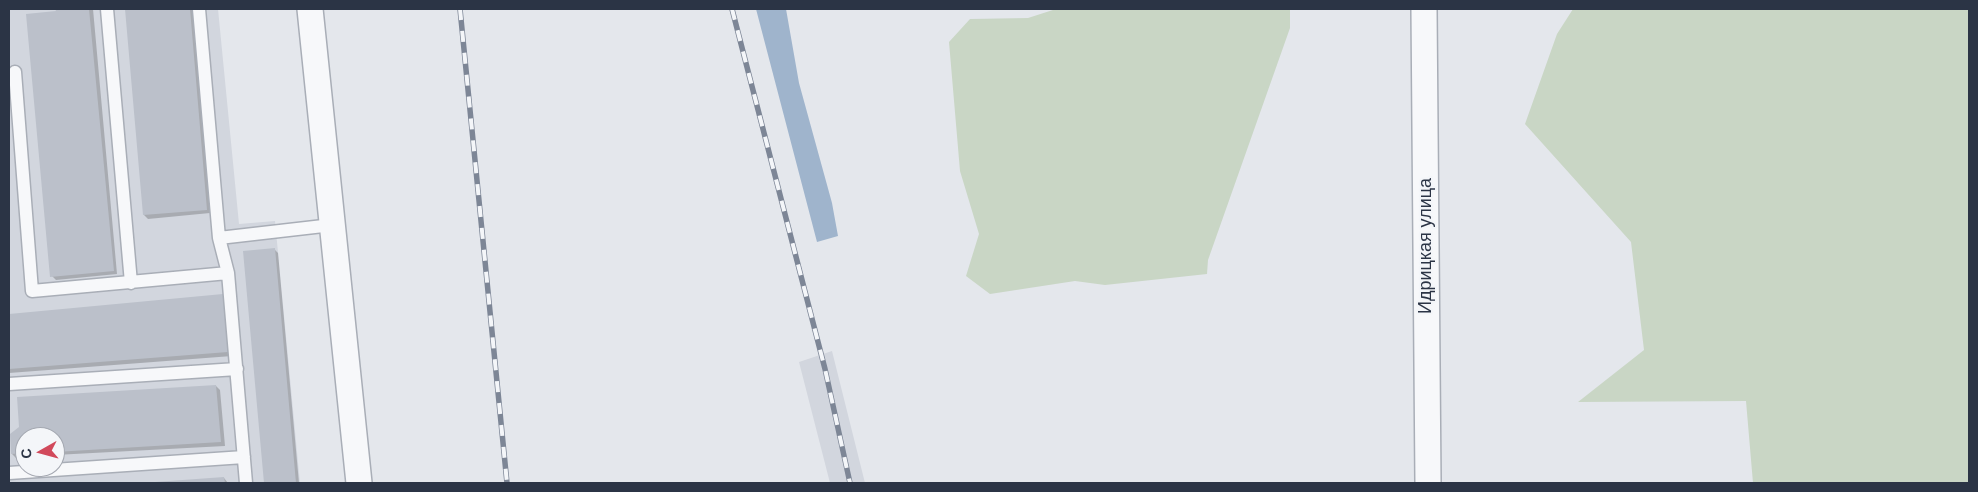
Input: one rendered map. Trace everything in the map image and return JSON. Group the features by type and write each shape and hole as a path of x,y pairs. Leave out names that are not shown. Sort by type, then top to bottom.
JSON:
{"street":[{"path":"310,9 359,483"},
{"name":"Идрицкая улица","path":"1424,9 1428,483"}],"lane":[{"path":"106,9 131,283"},
{"path":"199,9 219,238 228,273 246,483"},
{"path":"15,72 32,291 228,273"},
{"path":"219,238 332,225"},
{"path":"9,384 237,369"},
{"path":"9,473 244,457"}],"shaded area":[{"path":"9,9 218,9 239,224 275,221 300,483 9,483"},
{"path":"832,351 865,483 830,483 799,362"}],"green space":[{"path":"1056,9 1290,9 1290,28 1208,260 1207,274 1105,285 1075,281 990,294 966,276 979,234 960,171 949,42 970,19 1028,18"},
{"path":"1573,9 1969,9 1969,483 1753,483 1746,401 1578,402 1644,350 1631,242 1525,124 1557,34"}],"water":[{"path":"756,9 786,9 799,83 832,203 838,236 817,242"}],"building":[{"path":"55,9 89,9 114,271 50,277 26,14 56,11"},
{"path":"125,9 190,9 207,210 143,215"},
{"path":"275,248 296,483 264,483 243,251"},
{"path":"223,294 228,352 9,369 9,314"},
{"path":"216,385 221,442 65,451 65,427 19,427 17,397"},
{"path":"15,430 15,454 11,454 10,434"},
{"path":"224,477 225,483 155,483 155,482"}],"railway":[{"path":"460,9 507,483"},
{"path":"732,9 825,369 850,483"}]}
